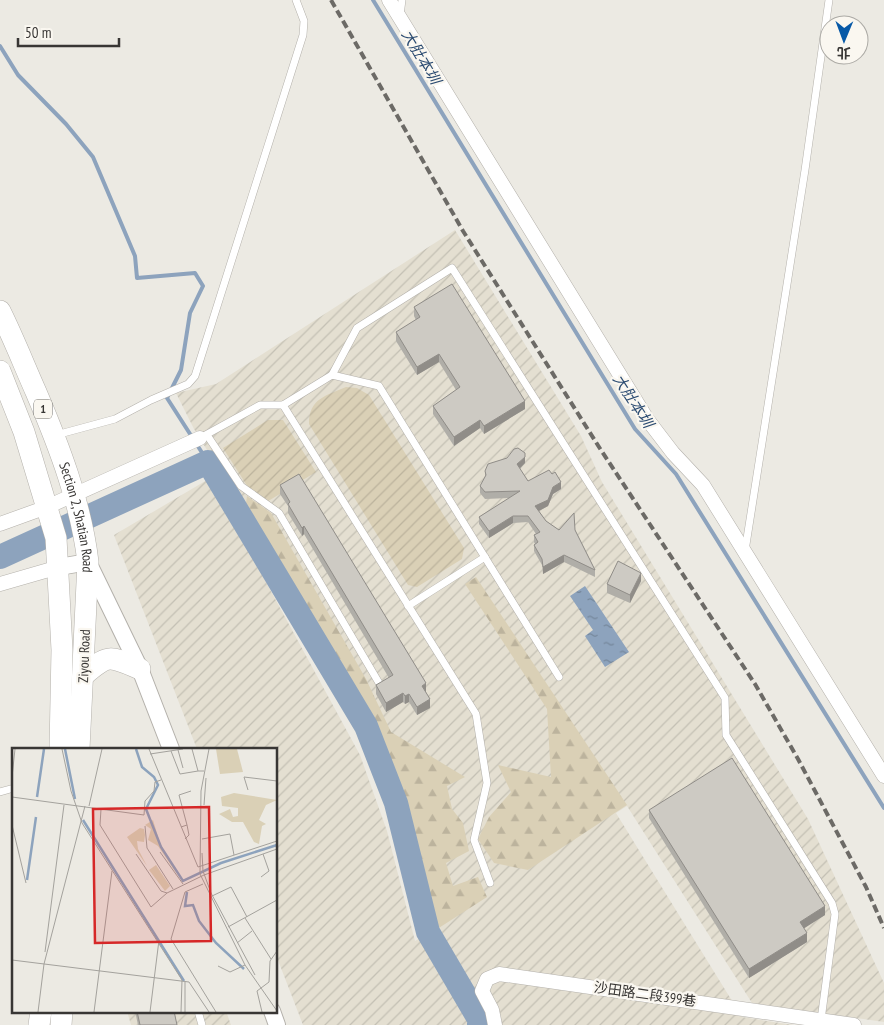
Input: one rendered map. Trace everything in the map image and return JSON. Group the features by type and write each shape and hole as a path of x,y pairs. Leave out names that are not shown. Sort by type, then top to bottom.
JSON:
{"main road":[{"name":"Section 2, Shatian Road","path":"0,311 54,436 76,502 85,537 88,562"},
{"name":"Section 2, Shatian Road","path":"0,371 24,432 52,522 59,567"},
{"name":"Ziyou Road","path":"79,748 88,562"},
{"name":"Ziyou Road","path":"59,567 62,650 60,748"},
{"path":"84,675 102,659 115,658 140,669"},
{"path":"39,1025 41,1012"},
{"path":"61,1025 62,1012"}],"street":[{"path":"389,0 647,419 673,453 703,485 744,554 884,776"},
{"path":"0,524 52,522 76,502 204,436"},
{"path":"0,584 59,567 88,562"},
{"name":"Section 2, Shatian Road","path":"88,562 140,669 171,748"},
{"name":"沙田路二段399巷","path":"495,1025 492,1010 482,991 487,979 499,974 854,1025"},
{"path":"272,1012 277,1025"}],"lane":[{"path":"54,436 115,419 151,400 188,384 195,376 304,35 304,21 296,0"},
{"path":"400,18 402,0"},
{"path":"744,554 805,170 829,0"},
{"path":"379,683 279,513 241,486 204,436 260,405 284,405 332,375 357,328 452,268 725,698 726,734 832,903 835,914 821,1020"},
{"path":"332,375 379,386 560,677"},
{"path":"284,405 476,714 487,784 474,840 490,883"},
{"path":"408,606 485,557"},
{"path":"198,1012 202,1025"}],"shaded area":[{"path":"455,230 581,436 602,482 808,819 884,983 884,1022 752,1003 627,806 616,813 742,1017 793,1025 303,1025 278,960 278,748 197,748 114,535 207,480 223,503 360,755 387,831 415,941 440,927 378,726 194,429 176,393 216,384"},
{"path":"127,1012 226,1012 231,1025 131,1025"}],"green space":[{"path":"346,387 357,388 369,395 464,548 462,559 417,587 408,585 309,424 310,415 315,403"},
{"path":"268,420 283,420 316,472 260,506 223,448"},
{"path":"247,496 271,513 366,679 391,732 465,777 447,786 452,809 463,823 469,851 446,863 453,886 478,877 487,897 431,933 405,824 380,752 243,525"},
{"path":"476,577 627,805 528,870 494,863 478,839 489,817 511,792 498,765 551,777 547,709 465,584"}],"water":[{"path":"585,586 629,652 605,667 585,636 593,630 570,596"}],"building":[{"path":"452,284 525,401 484,426 480,420 454,437 433,406 460,387 439,354 417,367 396,332 420,317 414,307"},
{"path":"518,448 525,453 525,457 517,464 528,481 549,470 552,474 555,472 561,482 553,487 548,500 535,506 546,521 559,530 574,513 575,530 595,570 564,555 543,567 542,559 534,545 538,542 534,535 540,532 528,516 513,516 489,531 479,517 520,491 485,492 480,486 486,475 485,471 488,464 507,458 514,449"},
{"path":"299,474 426,683 422,686 430,699 417,707 409,694 405,696 403,693 386,703 376,685 393,675 304,526 302,528 288,504 290,502 280,485"},
{"path":"618,561 641,573 630,595 607,584"},
{"path":"732,758 825,906 800,922 807,933 749,969 649,810"},
{"path":"137,1012 174,1012 177,1025 140,1025"}],"waterway":[{"name":"大肚本圳","path":"373,0 635,429 676,474 884,808"},
{"path":"0,46 18,75 66,124 93,157 135,256 137,278 195,273 203,286 190,313 181,370 167,398 208,462"},
{"path":"0,557 208,462 366,726 396,803 428,932 479,1019 479,1025"}],"railway":[{"path":"331,0 463,231 599,447 755,684 798,759 866,887 884,928"}]}
